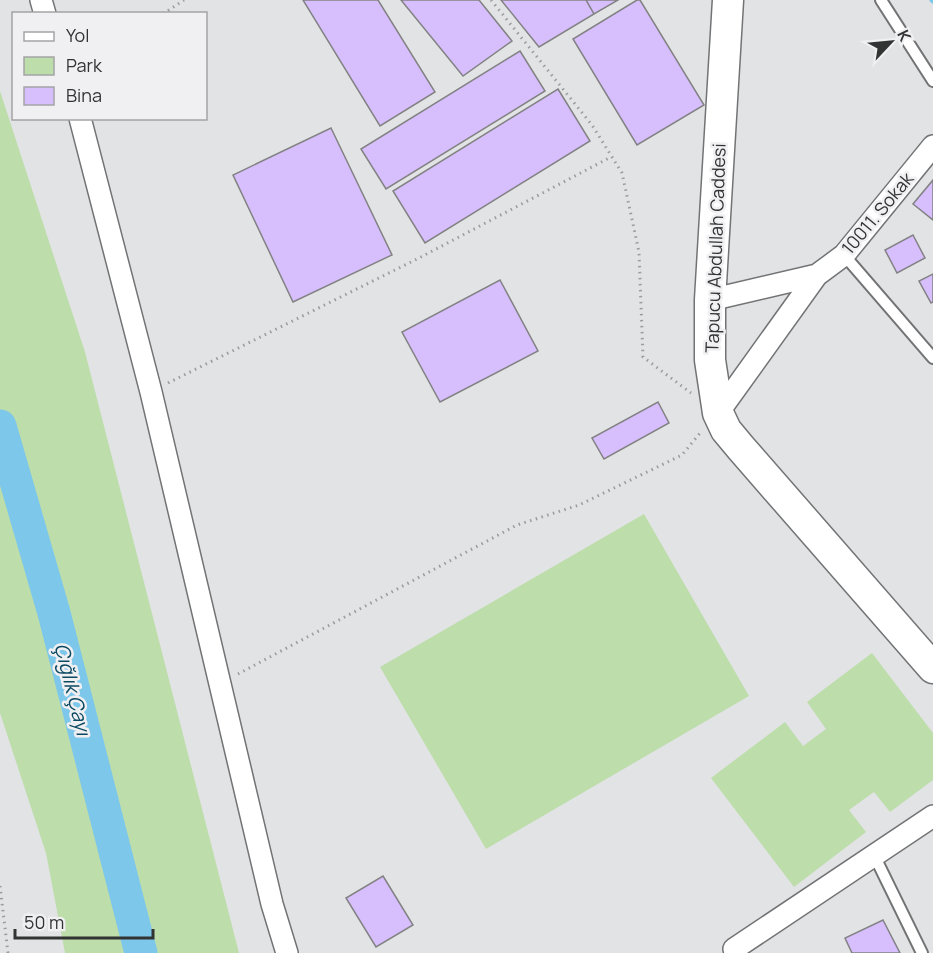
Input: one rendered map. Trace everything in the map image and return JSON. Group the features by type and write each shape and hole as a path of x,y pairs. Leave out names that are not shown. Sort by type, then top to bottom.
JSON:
{"street":[{"name":"Tapucu Abdullah Caddesi","path":"729,0 710,300 710,360 718,413 726,430 741,448 933,668"},
{"path":"81,120 151,392 272,904 287,953"},
{"name":"10011. Sokak","path":"718,413 818,275 844,255 933,146"},
{"name":"10011. Sokak","path":"710,300 818,275"},
{"path":"736,953 734,949 933,816"}],"lane":[{"path":"881,0 933,81"},
{"path":"844,255 933,358"},
{"path":"874,855 922,953"}],"path":[{"path":"166,12 184,0"},
{"path":"219,684 517,525 579,505 682,455 718,413 643,357 639,252 622,173 592,125 491,0"},
{"path":"151,392 418,258 612,156"},
{"path":"0,886 8,953"}],"green space":[{"path":"0,91 85,352 239,953 65,953 46,853 0,713"},
{"path":"644,514 749,696 486,849 380,667"},
{"path":"872,653 933,733 933,780 890,812 874,792 849,810 866,832 794,887 711,778 785,722 803,746 826,729 807,702"}],"building":[{"path":"303,0 378,0 435,92 380,126"},
{"path":"401,0 479,0 512,41 463,76"},
{"path":"501,0 586,0 594,14 539,47"},
{"path":"586,0 618,0 594,14"},
{"path":"640,0 704,105 637,145 573,39"},
{"path":"520,51 545,91 386,189 361,149"},
{"path":"558,89 590,141 425,243 393,191"},
{"path":"331,128 392,255 293,302 233,175"},
{"path":"933,180 933,220 913,204"},
{"path":"913,235 925,258 897,273 885,250"},
{"path":"933,274 933,302 931,303 919,281"},
{"path":"500,280 538,351 440,402 402,332"},
{"path":"658,402 669,423 604,459 592,438"},
{"path":"383,876 413,925 376,947 346,898"},
{"path":"883,920 900,953 852,953 845,938"}],"waterway":[{"name":"Çığlık Çayı","path":"0,426 54,613 141,953"}]}
